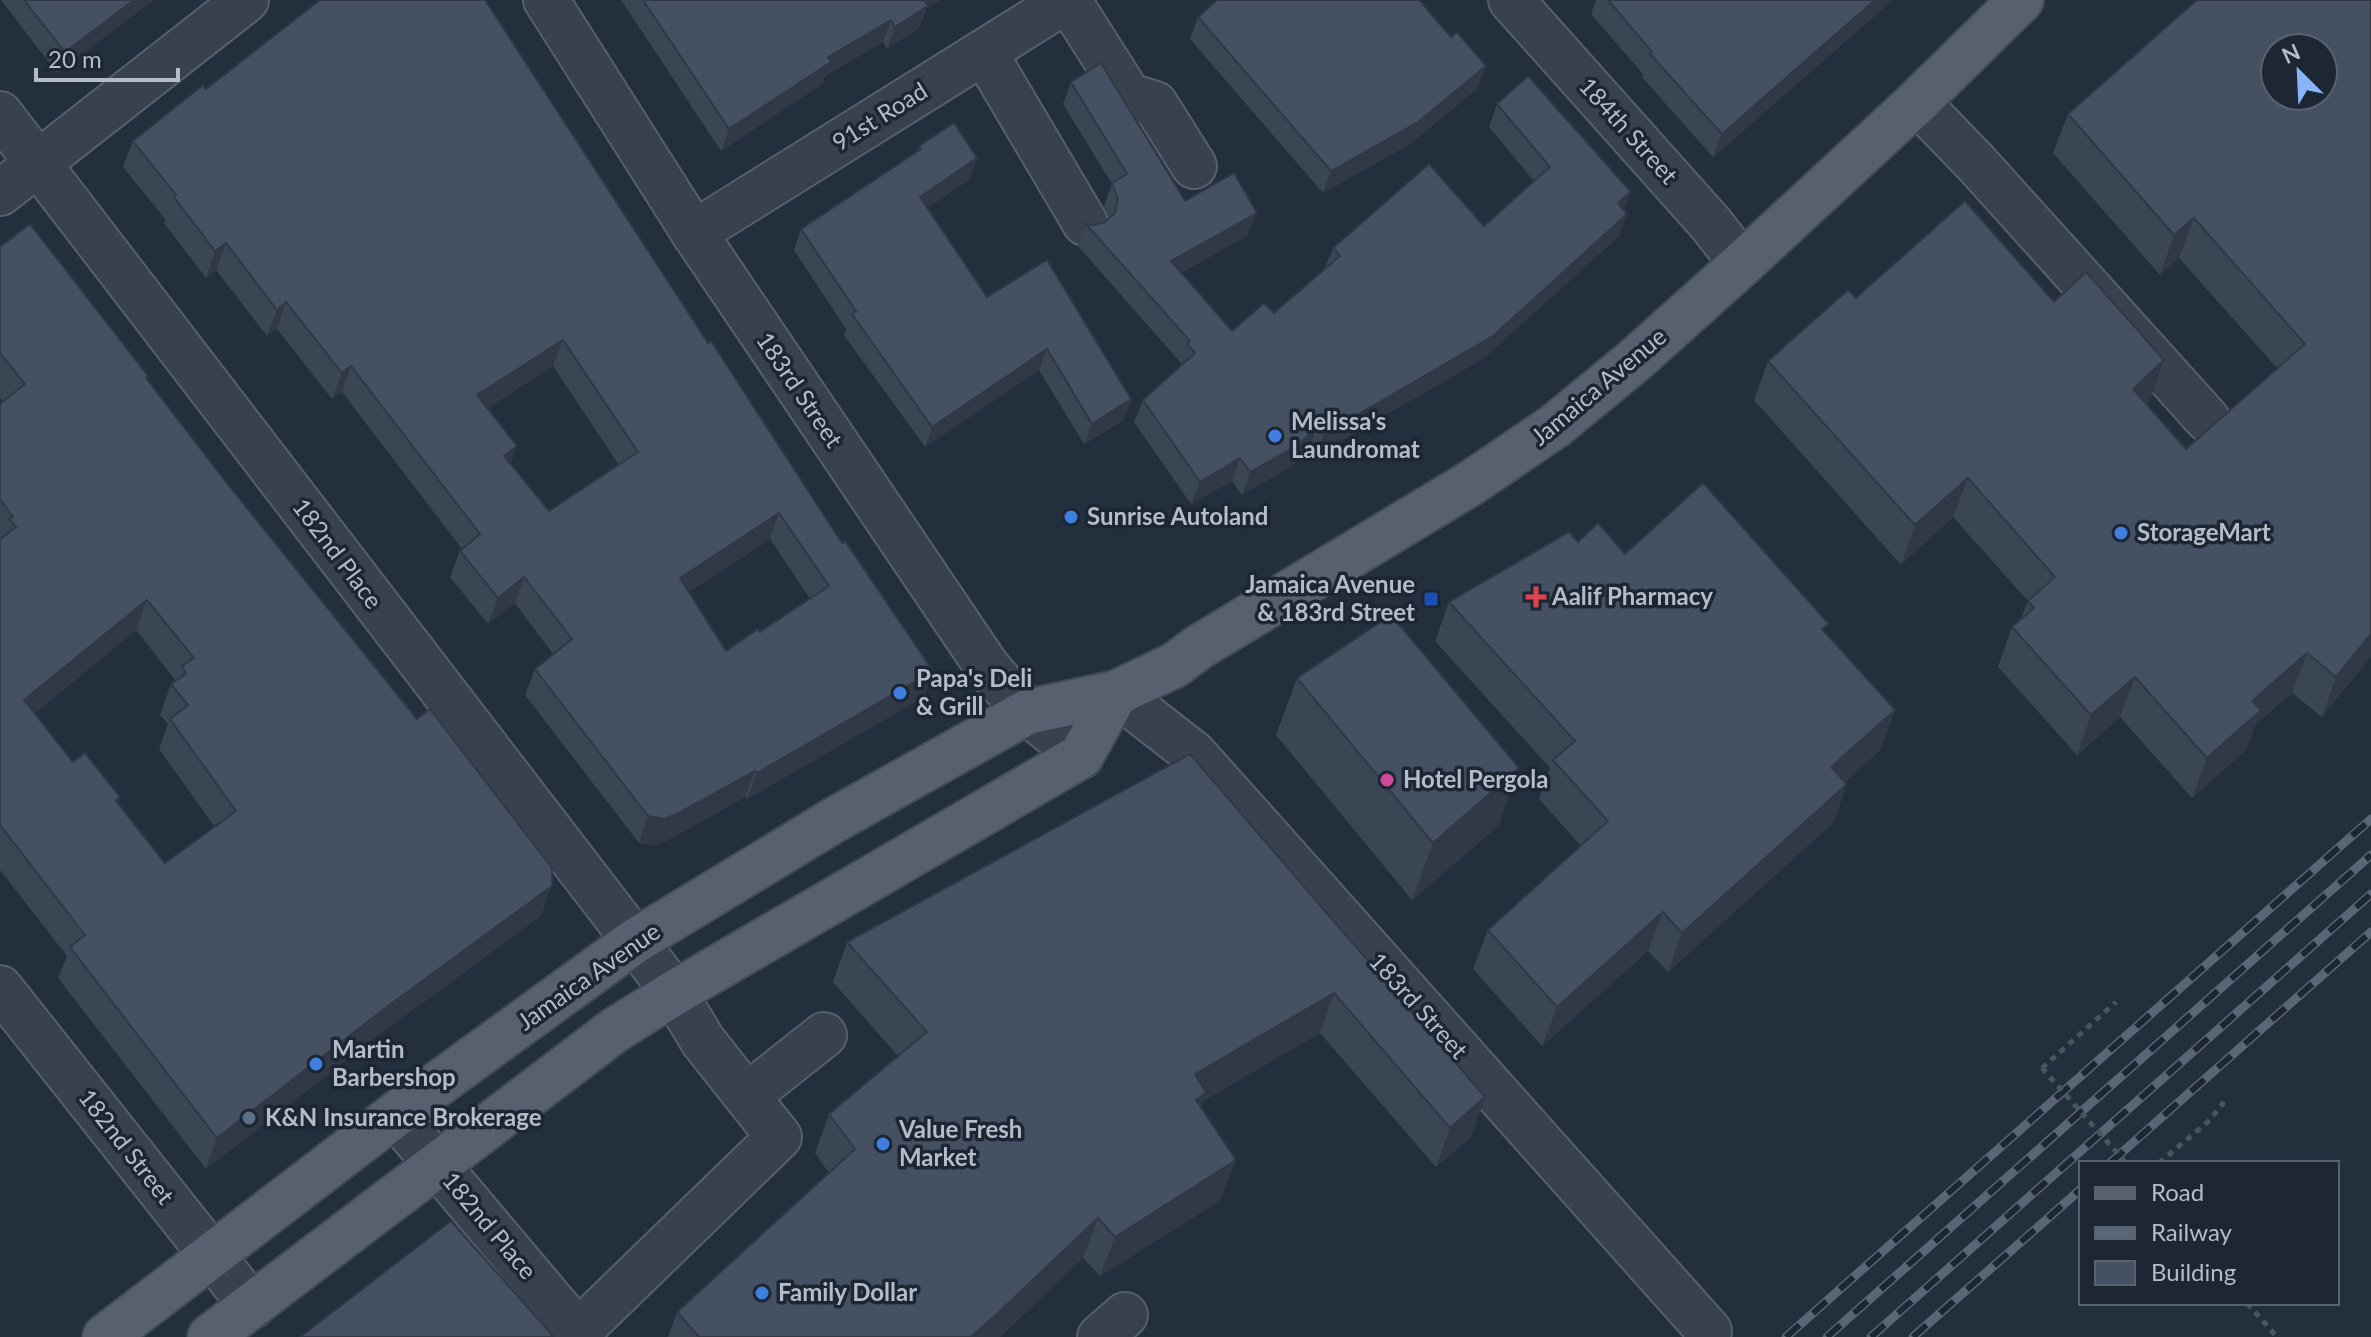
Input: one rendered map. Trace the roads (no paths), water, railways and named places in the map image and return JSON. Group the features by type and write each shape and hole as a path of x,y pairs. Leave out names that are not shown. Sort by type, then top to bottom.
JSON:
{"main road":[{"name":"Jamaica Avenue","path":"105,1337 395,1115 635,941 836,819 1027,712 1116,693 1175,665 1199,647 1514,456 1594,395 1742,264 1917,102 2021,0"},
{"path":"210,1337 615,1030 1081,756 1116,693"}],"street":[{"path":"0,193 246,0"},
{"name":"183rd Street","path":"546,0 694,233 981,658 1008,694 1081,756"},
{"path":"1067,0 1129,96 1155,104 1194,166"},
{"name":"91st Road","path":"694,233 1067,0"},
{"name":"184th Street","path":"1511,0 1711,224 1742,264"},
{"path":"984,52 1085,223"},
{"path":"1917,102 2207,419"},
{"name":"182nd Place","path":"0,114 635,941 674,993 703,1041 779,1137 580,1334 395,1115"},
{"name":"183rd Street","path":"1116,693 1194,754 1709,1331"},
{"name":"182nd Street","path":"0,988 252,1306"},
{"path":"747,1096 824,1035"}],"railway":[{"path":"1786,1337 2371,819"},
{"path":"1827,1337 2371,855"},
{"path":"1871,1337 2371,894"},
{"path":"2112,1161 2371,932"},
{"path":"1913,1337 2079,1191"}],"place":[{"name":"Melissa's Laundromat","path":"1275,436"},
{"name":"Sunrise Autoland","path":"1071,517"},
{"name":"StorageMart","path":"2121,533"},
{"name":"Aalif Pharmacy","path":"1536,597"},
{"name":"Jamaica Avenue & 183rd Street","path":"1431,599"},
{"name":"Papa's Deli & Grill","path":"900,693"},
{"name":"Hotel Pergola","path":"1387,780"},
{"name":"Martin Barbershop","path":"316,1064"},
{"name":"K&N Insurance Brokerage","path":"249,1118"},
{"name":"Value Fresh Market","path":"883,1144"},
{"name":"Family Dollar","path":"762,1293"}]}
